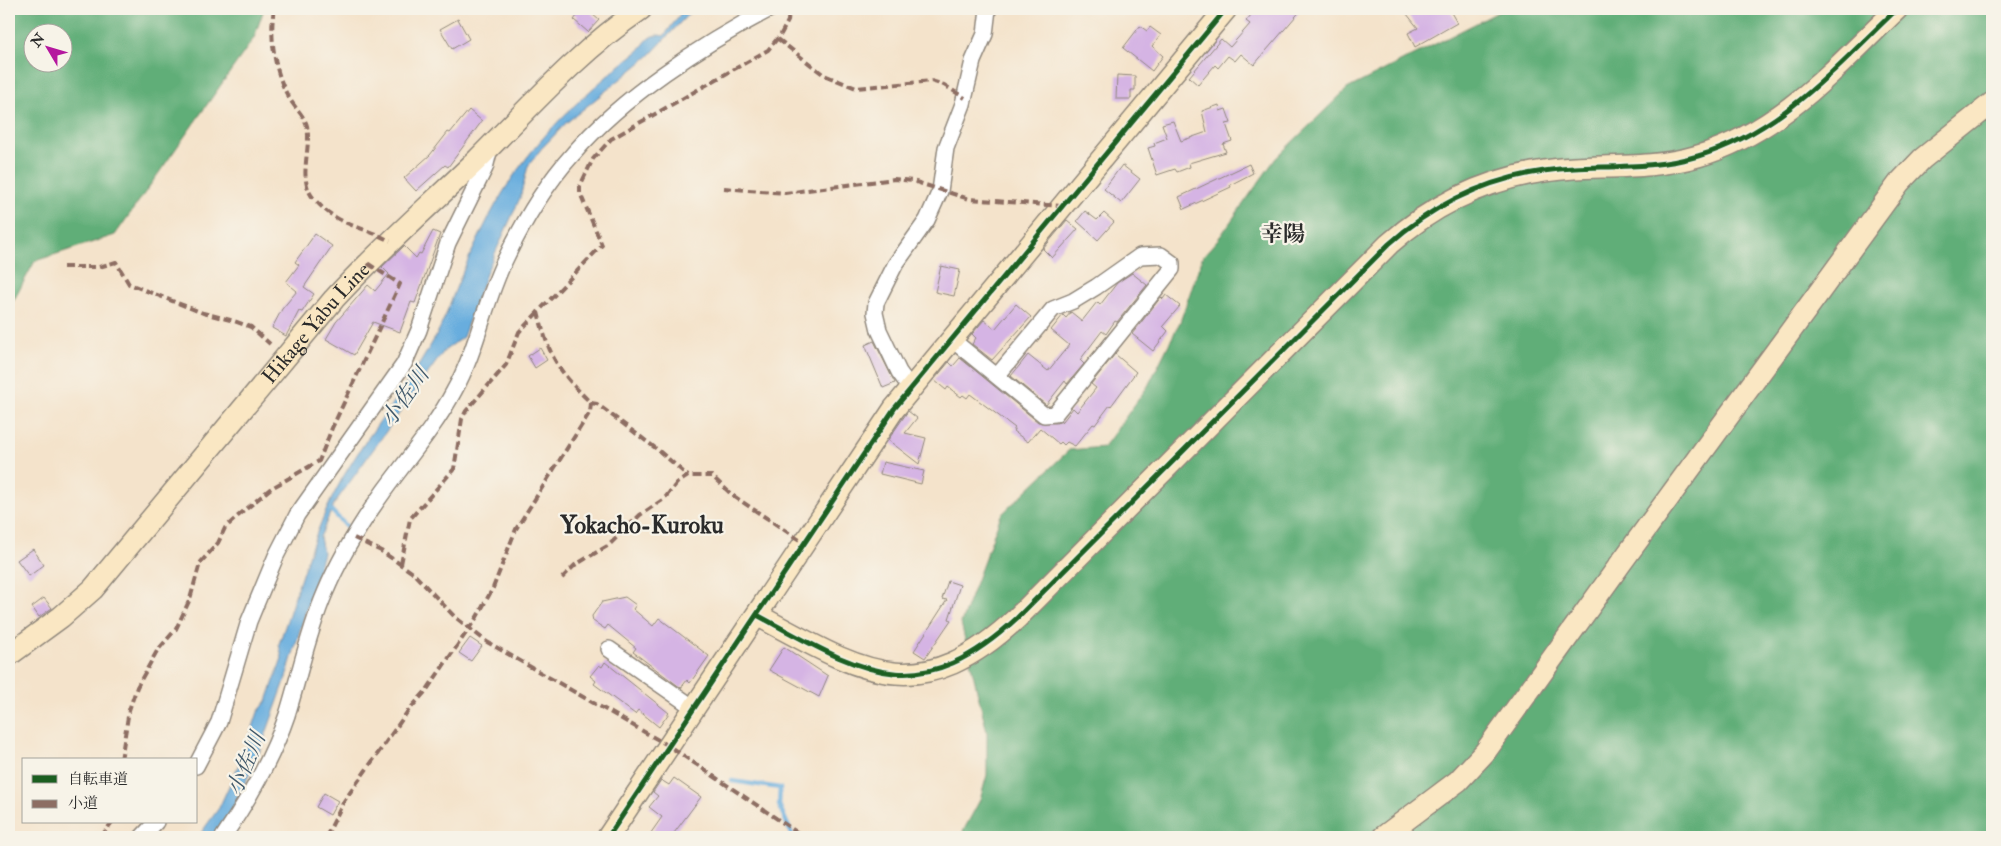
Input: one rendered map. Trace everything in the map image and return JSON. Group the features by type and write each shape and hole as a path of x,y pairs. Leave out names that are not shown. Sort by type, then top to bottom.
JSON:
{"street":[{"name":"Hikage Yabu Line","path":"9,656 61,617 93,589 334,299 367,263 599,41 641,9"},
{"path":"223,837 255,789 282,728 314,621 332,577 360,527 438,418 455,389 479,334 502,266 516,238 553,179 589,136 664,74 770,9"},
{"path":"910,387 899,372 879,330 875,313 876,303 887,279 927,220 937,199 950,134 963,104 973,61 985,34 988,9"},
{"path":"608,837 910,387 1226,9"},
{"path":"757,615 837,658 886,673 906,674 935,669 974,654 1017,618 1389,244 1419,219 1464,193 1512,176 1573,168 1628,167 1678,161 1707,153 1751,135 1793,107 1897,9"},
{"path":"1383,837 1458,781 1485,752 1899,183 1922,159 1992,103"},
{"path":"198,762 219,722 249,621 276,556 298,515 404,364 415,339 448,243 486,168 490,146"},
{"path":"950,338 997,376 1044,414 1055,414 1172,270 1172,263 1161,254 1140,256 1096,288 1073,301 1053,309 997,376"},
{"path":"609,649 694,708"},
{"path":"142,837 154,824"}],"green space":[{"path":"9,9 264,9 254,38 115,235 35,261 9,309"},
{"path":"1504,9 1992,9 1992,837 960,837 980,800 987,775 987,732 961,623 1001,515 1069,450 1104,447 1148,386 1180,322 1203,256 1219,238 1276,158 1347,89"}],"water":[{"name":"小佐川","path":"684,9 693,9 649,56 566,123 541,149 528,166 520,198 487,271 463,337 444,351 334,504 320,537 323,553 284,684 259,753 233,809 212,837 198,837 219,808 245,751 258,712 267,701 282,658 279,644 310,552 332,498 355,458 408,382 436,335 468,261 497,203 527,158 561,119 580,100 638,51 648,39 659,35 664,36"}],"building":[{"path":"567,9 596,9 592,14 599,20 588,32 574,20 577,16"},
{"path":"1256,9 1302,9 1254,65 1241,54 1235,61 1228,56 1218,68 1215,65 1198,85 1189,77 1221,39 1230,47 1250,24 1246,21"},
{"path":"1403,9 1449,9 1457,23 1415,47 1408,33 1418,28"},
{"path":"458,19 469,39 452,49 440,29"},
{"path":"1140,26 1147,31 1150,27 1161,35 1152,46 1163,56 1152,71 1123,48"},
{"path":"1117,75 1135,76 1135,90 1131,90 1131,99 1116,99"},
{"path":"1219,105 1220,111 1226,109 1231,123 1226,124 1232,141 1223,144 1226,152 1189,163 1190,167 1177,172 1175,169 1157,175 1148,148 1155,146 1154,143 1167,138 1162,124 1173,121 1181,141 1207,132 1202,111"},
{"path":"469,110 482,121 448,167 445,165 416,191 404,178 430,155"},
{"path":"1249,164 1253,173 1230,185 1231,187 1184,209 1179,197"},
{"path":"1122,165 1140,179 1121,203 1104,189"},
{"path":"1085,211 1097,220 1104,213 1114,222 1098,240 1077,221"},
{"path":"1067,220 1078,229 1052,258 1043,249"},
{"path":"433,231 440,234 415,303 411,302 400,332 373,322 354,355 326,339 336,322 368,285 375,291 389,274 382,267 404,246 416,258 419,253 421,254"},
{"path":"315,234 332,246 304,287 314,294 302,312 299,311 286,336 272,328 282,309 297,291 286,282 299,265 295,262"},
{"path":"941,266 960,270 954,296 935,292"},
{"path":"1132,273 1147,285 1106,334 1102,331 1080,360 1084,364 1067,384 1065,381 1046,405 1011,376 1028,355 1048,371 1069,345 1051,330 1063,315 1066,318 1071,312 1082,321 1097,302 1100,305 1117,283"},
{"path":"1166,295 1180,306 1163,326 1168,331 1153,351 1132,334 1161,297 1163,299"},
{"path":"1016,304 1031,317 992,360 972,344 976,338 972,334 984,320 995,329"},
{"path":"874,341 895,383 883,388 865,345"},
{"path":"540,348 547,360 535,368 528,356"},
{"path":"1115,354 1136,372 1111,406 1075,446 1067,442 1064,445 1061,442 1059,444 1040,428 1028,442 1013,431 1015,428 970,394 967,398 963,395 961,397 948,387 946,390 934,380 949,362 953,366 960,358 1038,422 1056,423 1063,421 1073,408 1077,412 1096,388 1091,384"},
{"path":"908,411 917,418 905,433 926,438 919,464 888,440"},
{"path":"883,462 924,471 921,484 880,474"},
{"path":"33,549 44,565 29,576 17,560"},
{"path":"948,581 960,585 949,619 951,620 925,658 914,651 947,600 942,599"},
{"path":"625,597 636,605 633,609 653,626 659,618 709,656 690,683 687,680 681,688 633,652 636,648 608,625 605,629 593,621 592,616 602,602"},
{"path":"44,598 52,608 39,617 32,607"},
{"path":"470,638 482,646 471,661 459,653"},
{"path":"784,647 828,676 819,697 769,670"},
{"path":"605,662 669,713 659,727 638,710 635,714 594,684 596,681 590,676 599,665 602,667"},
{"path":"674,778 701,797 671,837 648,837 662,817 649,807 658,796 653,792 661,780 669,785"},
{"path":"324,793 338,801 330,815 316,807"}],"waterway":[{"path":"330,509 350,530"},
{"path":"732,781 780,788 779,805 793,837"}],"marked path":[{"path":"274,9 272,32 277,69 285,91 307,126 305,174 309,192 333,216 390,241"},
{"path":"326,837 344,801 408,711 426,691 477,617 493,588 516,529 590,412 591,403 570,382 556,362 546,341 538,312 602,245 580,193 580,186 593,159 611,139 768,50 781,34 788,21 789,9"},
{"path":"778,39 824,75 856,88 931,81 944,85 965,98"},
{"path":"724,188 785,193 894,179 913,181 969,199 1061,206"},
{"path":"63,267 99,267 116,262 129,284 203,313 251,327 270,344"},
{"path":"121,758 129,710 137,687 157,651 176,629 190,599 200,563 218,543 225,528 238,516 270,489 319,461 332,428 400,284 367,263"},
{"path":"401,564 410,519 454,469 462,419 466,411 506,365 519,332 538,312"},
{"path":"591,403 597,404 658,450 688,476"},
{"path":"562,578 575,565 609,545 640,515 664,499 677,483 688,476 712,476 732,495 804,543"},
{"path":"354,538 381,551 413,573 455,617 487,642 669,746 804,837"},
{"path":"101,837 111,824"}],"cycle path":[{"path":"608,837 894,409 1226,9"},
{"path":"757,615 827,652 859,665 888,672 918,673 949,665 981,647 1017,618 1389,244 1409,227 1452,200 1498,181 1548,170 1668,163 1698,156 1728,145 1756,131 1806,95 1897,9"}],"district":[{"name":"幸陽","path":"1283,234"},
{"name":"Yokacho-Kuroku","path":"642,525"}]}
